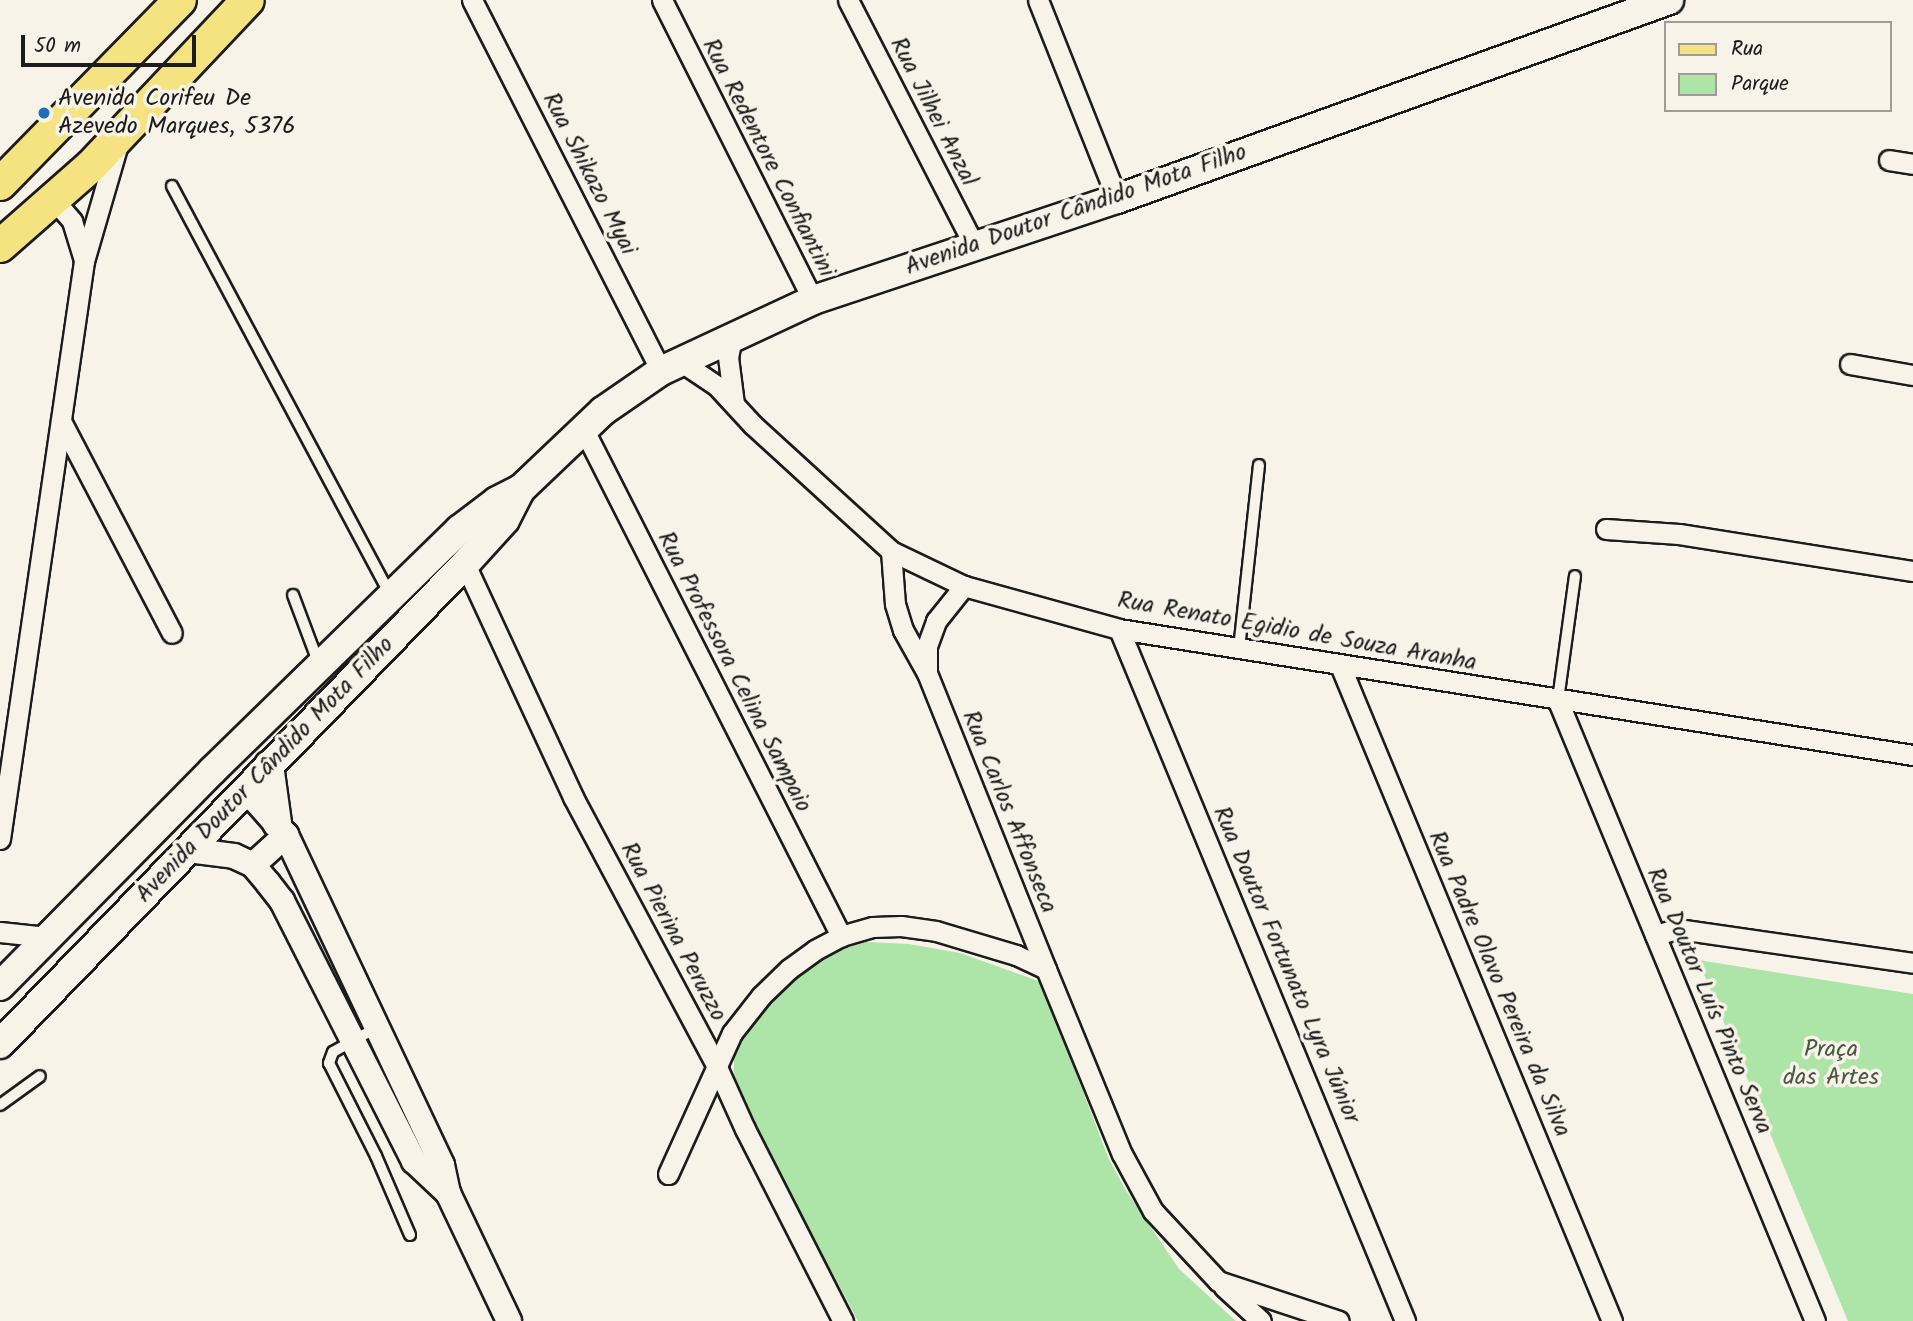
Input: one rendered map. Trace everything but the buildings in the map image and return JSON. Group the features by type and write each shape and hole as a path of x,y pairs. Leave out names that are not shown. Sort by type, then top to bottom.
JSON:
{"main road":[{"path":"0,246 54,200 120,136 248,0"},
{"name":"Avenida Doutor Cândido Mota Filho","path":"0,986 213,769 469,521 522,489 603,411 671,366 813,300 1117,199 1669,0"},
{"path":"0,184 178,1"},
{"name":"Avenida Doutor Cândido Mota Filho","path":"0,1044 465,564 505,520 522,489"},
{"path":"268,765 281,829"},
{"path":"213,769 243,791"},
{"path":"139,845 167,870"}],"street":[{"name":"Rua Shikazo Myai","path":"472,0 671,366"},
{"name":"Rua Redentore Confiantini","path":"662,0 813,300"},
{"name":"Rua Jilhei Anzal","path":"849,0 975,247"},
{"path":"1041,3 1117,199"},
{"path":"0,839 84,261 120,136"},
{"path":"1889,160 1913,164"},
{"path":"54,200 72,222 84,261"},
{"path":"732,337 729,380 735,408"},
{"path":"1850,364 1913,375"},
{"name":"Rua Renato Egidio de Souza Aranha","path":"671,366 710,380 735,408 891,551 964,586 1119,629 1558,701 1913,755"},
{"path":"61,421 172,633"},
{"name":"Rua Professora Celina Sampaio","path":"583,430 841,936"},
{"path":"1606,529 1679,534 1913,571"},
{"name":"Rua Carlos Affonseca","path":"891,551 895,604 903,630 927,673 1046,969"},
{"name":"Rua Pierina Peruzzo","path":"465,564 573,797 717,1067 745,1129 843,1321"},
{"name":"Rua Carlos Affonseca","path":"927,673 927,646 936,621 964,586"},
{"name":"Rua Doutor Fortunato Lyra Júnior","path":"1119,629 1405,1321"},
{"name":"Rua Padre Olavo Pereira da Silva","path":"1340,665 1612,1321"},
{"name":"Rua Doutor Luís Pinto Serva","path":"1558,701 1815,1321"},
{"path":"243,791 281,829 442,1166 448,1194 509,1321"},
{"path":"253,865 281,829"},
{"path":"188,850 234,856 253,865 282,901 414,1161 448,1194"},
{"path":"296,930 324,921"},
{"path":"668,1174 732,1033 761,996 815,950 841,936 873,927 901,926 936,931 1025,958 1046,969 1122,1154 1153,1211 1218,1281 1261,1321"},
{"path":"1655,934 1678,929 1913,964"},
{"path":"0,932 47,937"},
{"path":"1218,1281 1315,1318 1339,1321"}],"lane":[{"path":"172,186 360,534 390,597"},
{"path":"1239,649 1259,465"},
{"path":"1558,701 1574,576"},
{"path":"293,595 320,664"},
{"path":"376,1028 333,1052 329,1063 376,1156 410,1235"},
{"path":"0,1105 40,1076"}],"green space":[{"path":"866,942 909,944 960,953 1041,982 1108,1157 1125,1189 1179,1269 1236,1321 858,1321 766,1148 734,1074 734,1056 738,1039 752,1020 804,969 826,954"},
{"name":"Praça das Artes","path":"1698,960 1913,994 1913,1321 1848,1321"}],"place":[{"name":"Avenida Corifeu De Azevedo Marques, 5376","path":"44,113"}]}
